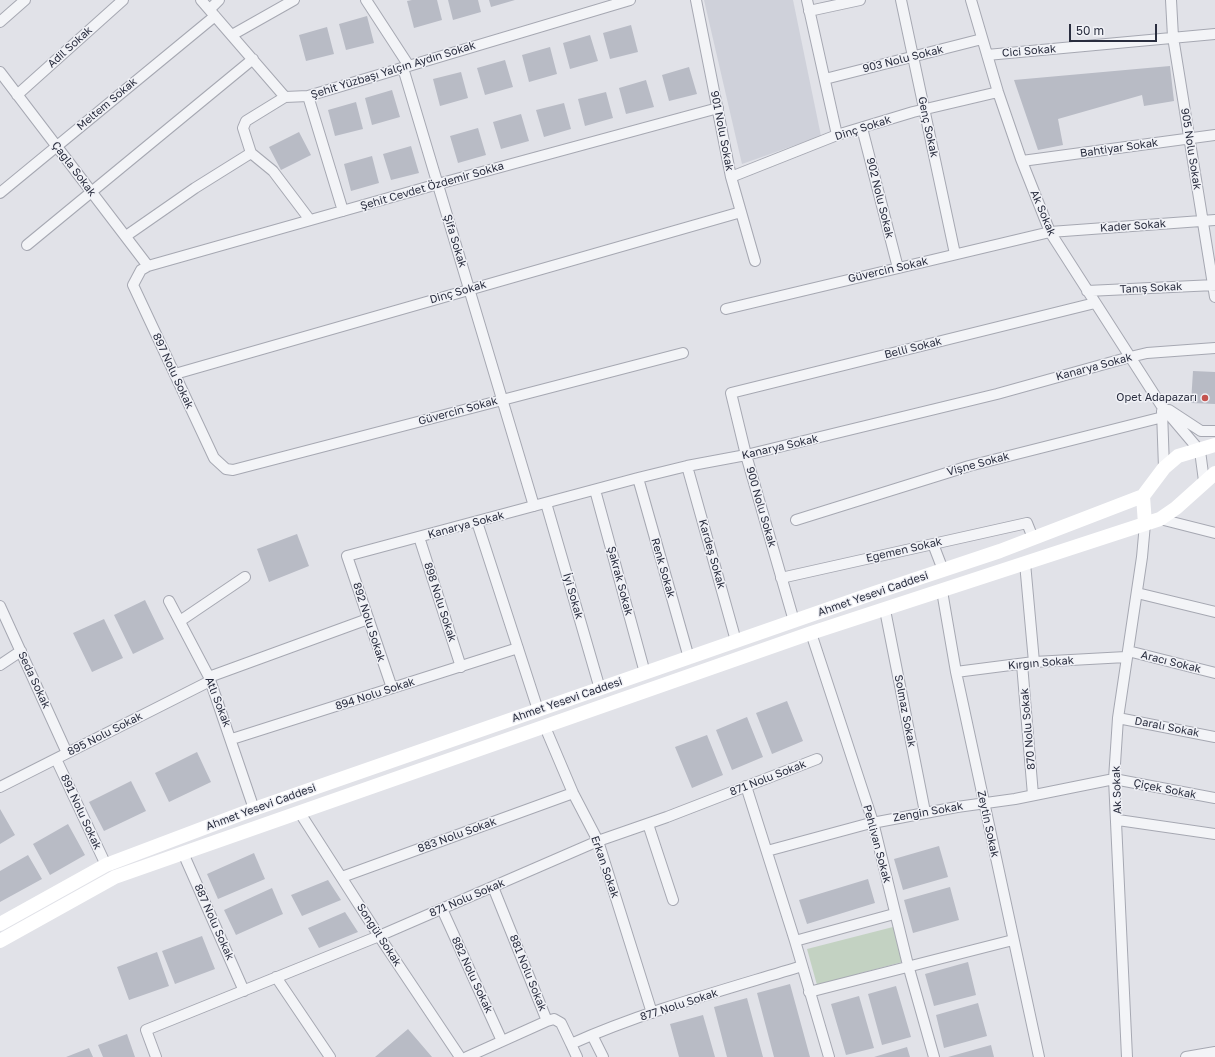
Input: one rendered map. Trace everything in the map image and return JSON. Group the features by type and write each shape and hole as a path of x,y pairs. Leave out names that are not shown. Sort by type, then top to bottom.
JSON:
{"main road":[{"path":"1145,524 1143,496 1164,468 1178,456 1215,446"},
{"name":"Ahmet Yesevi Caddesi","path":"0,941 115,877 183,852 300,813 810,633 885,610 1160,519 1176,508 1210,477"},
{"name":"Ahmet Yesevi Caddesi","path":"0,924 106,864 254,809 943,570 1143,496"}],"street":[{"path":"0,22 25,0"},
{"name":"Adil Sokak","path":"17,95 123,0"},
{"path":"202,0 285,97"},
{"name":"Meltem Sokak","path":"0,193 57,146 212,12 219,0"},
{"path":"232,35 294,0"},
{"name":"Şifa Sokak","path":"366,0 406,67 438,184 534,506"},
{"name":"Şehit Yüzbaşı Yalçın Aydın Sokak","path":"251,153 243,128 246,120 285,97 308,96 627,0"},
{"name":"901 Nolu Sokak","path":"696,0 731,176 755,261"},
{"path":"807,0 837,135"},
{"path":"809,11 860,0"},
{"name":"Genç Sokak","path":"901,0 955,254"},
{"name":"Ak Sokak","path":"971,0 998,92 1022,162 1050,232 1160,405"},
{"name":"905 Nolu Sokak","path":"1171,0 1173,37 1215,297"},
{"name":"Cici Sokak","path":"987,55 1215,34"},
{"name":"903 Nolu Sokak","path":"824,79 982,39"},
{"path":"27,245 252,59"},
{"name":"Çağla Sokak","path":"0,72 148,266"},
{"name":"Dinç Sokak","path":"731,176 837,135 924,109 998,92"},
{"path":"308,96 343,211"},
{"name":"Şehit Cevdet Özdemir Sokka","path":"148,266 438,184 718,108"},
{"name":"902 Nolu Sokak","path":"862,128 898,268"},
{"name":"Bahtiyar Sokak","path":"1022,162 1215,135"},
{"path":"126,236 195,188 251,153 273,171 310,220"},
{"name":"Dinç Sokak","path":"175,374 741,212"},
{"name":"Kader Sokak","path":"1050,232 1215,220"},
{"name":"Güvercin Sokak","path":"726,309 1050,232"},
{"name":"897 Nolu Sokak","path":"148,266 141,270 133,285 214,458 226,469 233,470"},
{"name":"Tanış Sokak","path":"1088,291 1214,285"},
{"name":"Belli Sokak","path":"731,393 1095,303"},
{"name":"Kanarya Sokak","path":"347,556 638,478 687,466 746,455 997,394 1130,357 1147,353 1215,348"},
{"name":"Güvercin Sokak","path":"233,470 683,352"},
{"name":"900 Nolu Sokak","path":"731,393 746,455 794,621"},
{"path":"1160,405 1163,417 1164,468"},
{"path":"1160,405 1201,431 1215,431"},
{"path":"1160,405 1200,451 1210,477"},
{"name":"Vişne Sokak","path":"796,520 968,466 1163,417"},
{"name":"Kardeş Sokak","path":"687,466 736,641"},
{"name":"Renk Sokak","path":"638,478 689,658"},
{"name":"Şakrak Sokak","path":"595,490 645,673"},
{"name":"İyi Sokak","path":"546,503 600,689"},
{"path":"1160,519 1215,533"},
{"path":"477,522 538,710"},
{"name":"Egemen Sokak","path":"781,578 1027,523 1032,538"},
{"name":"Ak Sokak","path":"1127,1057 1118,820 1114,779 1118,718 1137,593 1145,524"},
{"name":"898 Nolu Sokak","path":"419,537 461,666"},
{"path":"933,544 943,570"},
{"name":"892 Nolu Sokak","path":"347,556 392,688"},
{"path":"1026,563 1034,662"},
{"path":"180,621 245,577"},
{"name":"Zeytin Sokak","path":"942,591 956,672 1038,1057"},
{"path":"1137,593 1215,612"},
{"name":"Atlı Sokak","path":"169,601 210,679 232,739 254,809"},
{"name":"Seda Sokak","path":"0,606 67,753"},
{"name":"Solmaz Sokak","path":"885,610 925,812"},
{"name":"895 Nolu Sokak","path":"0,787 210,679 368,619"},
{"name":"Pehlivan Sokak","path":"810,633 873,822 894,914 934,1057"},
{"name":"894 Nolu Sokak","path":"232,739 518,648"},
{"path":"0,665 21,651"},
{"name":"Kırgın Sokak","path":"956,672 1034,662 1127,654"},
{"name":"Aracı Sokak","path":"1127,654 1215,673"},
{"name":"870 Nolu Sokak","path":"1022,664 1033,795"},
{"name":"Daralı Sokak","path":"1118,718 1215,737"},
{"name":"Erkan Sokak","path":"545,727 573,793 598,841 652,1013"},
{"name":"891 Nolu Sokak","path":"56,758 106,864"},
{"name":"871 Nolu Sokak","path":"156,1057 146,1030 378,936 598,841 648,824 817,759"},
{"name":"Zengin Sokak","path":"767,851 873,822 925,812 1033,795 1114,779"},
{"name":"Çiçek Sokak","path":"1114,779 1215,798"},
{"path":"746,786 795,941 829,1057"},
{"name":"883 Nolu Sokak","path":"342,877 573,793"},
{"name":"Songül Sokak","path":"300,813 378,936 460,1057"},
{"path":"1118,820 1215,834"},
{"path":"648,824 673,900"},
{"name":"887 Nolu Sokak","path":"183,852 244,990"},
{"name":"881 Nolu Sokak","path":"467,1057 547,1021 493,887"},
{"name":"882 Nolu Sokak","path":"442,909 502,1041"},
{"path":"795,941 894,914"},
{"path":"809,992 908,965 1013,940"},
{"name":"877 Nolu Sokak","path":"571,1044 652,1013 802,966"},
{"path":"276,977 330,1057"},
{"path":"547,1021 554,1019 561,1023 577,1057"},
{"path":"592,1035 603,1057"},
{"path":"1186,1057 1215,1052"}],"shaded area":[{"path":"704,0 793,0 821,136 742,164"}],"green space":[{"path":"893,927 902,962 817,985 807,949"}],"building":[{"path":"437,0 442,20 414,28 407,1"},
{"path":"448,0 478,0 481,12 453,20"},
{"path":"489,0 515,0 491,7"},
{"path":"367,16 374,43 346,50 339,24"},
{"path":"631,25 638,52 610,59 603,33"},
{"path":"327,27 334,54 306,61 299,35"},
{"path":"590,35 598,61 570,69 563,43"},
{"path":"550,47 557,74 529,82 522,55"},
{"path":"505,60 513,87 485,95 477,68"},
{"path":"1170,66 1174,101 1144,106 1142,95 1058,119 1063,145 1038,150 1014,80"},
{"path":"689,67 697,94 669,101 662,75"},
{"path":"461,72 468,98 440,106 433,79"},
{"path":"646,80 654,107 626,114 619,88"},
{"path":"392,90 400,117 372,125 365,98"},
{"path":"606,92 613,118 585,126 578,99"},
{"path":"356,102 363,129 335,136 328,110"},
{"path":"564,103 571,129 544,137 536,110"},
{"path":"521,114 529,141 501,149 493,122"},
{"path":"478,128 486,155 458,163 450,136"},
{"path":"299,132 311,155 281,170 269,147"},
{"path":"411,146 419,173 391,180 383,154"},
{"path":"372,156 379,183 351,191 344,164"},
{"path":"1193,371 1215,372 1215,404 1191,403"},
{"path":"297,534 309,566 269,582 257,549"},
{"path":"145,600 164,639 133,654 114,615"},
{"path":"104,619 123,658 92,672 73,633"},
{"path":"787,701 803,741 772,754 756,713"},
{"path":"747,717 763,757 732,770 716,730"},
{"path":"707,735 723,775 692,788 675,747"},
{"path":"197,752 211,782 169,802 155,773"},
{"path":"131,781 146,811 104,831 89,802"},
{"path":"0,809 15,835 0,844"},
{"path":"68,824 85,855 50,875 33,844"},
{"path":"939,846 948,877 903,890 894,859"},
{"path":"254,853 265,879 218,899 207,874"},
{"path":"28,855 42,879 0,902 0,871"},
{"path":"868,879 875,903 807,924 799,900"},
{"path":"328,880 341,900 302,916 291,895"},
{"path":"950,887 959,920 913,933 904,900"},
{"path":"272,888 283,914 236,935 224,910"},
{"path":"345,912 358,932 319,948 308,928"},
{"path":"202,936 215,969 175,984 162,951"},
{"path":"157,952 169,986 129,1000 117,967"},
{"path":"968,962 976,995 934,1006 925,974"},
{"path":"790,984 810,1057 774,1057 757,993"},
{"path":"896,986 911,1037 882,1045 868,994"},
{"path":"859,996 874,1048 846,1055 831,1004"},
{"path":"747,998 763,1057 727,1057 714,1007"},
{"path":"978,1003 987,1036 944,1048 936,1015"},
{"path":"703,1015 715,1057 679,1057 670,1024"},
{"path":"408,1029 432,1057 375,1057"},
{"path":"127,1034 135,1057 103,1057 98,1045"},
{"path":"991,1045 994,1057 948,1057"},
{"path":"907,1047 910,1057 874,1057"},
{"path":"89,1048 93,1057 66,1057"}],"place":[{"name":"Opet Adapazarı","path":"1205,398"}]}
